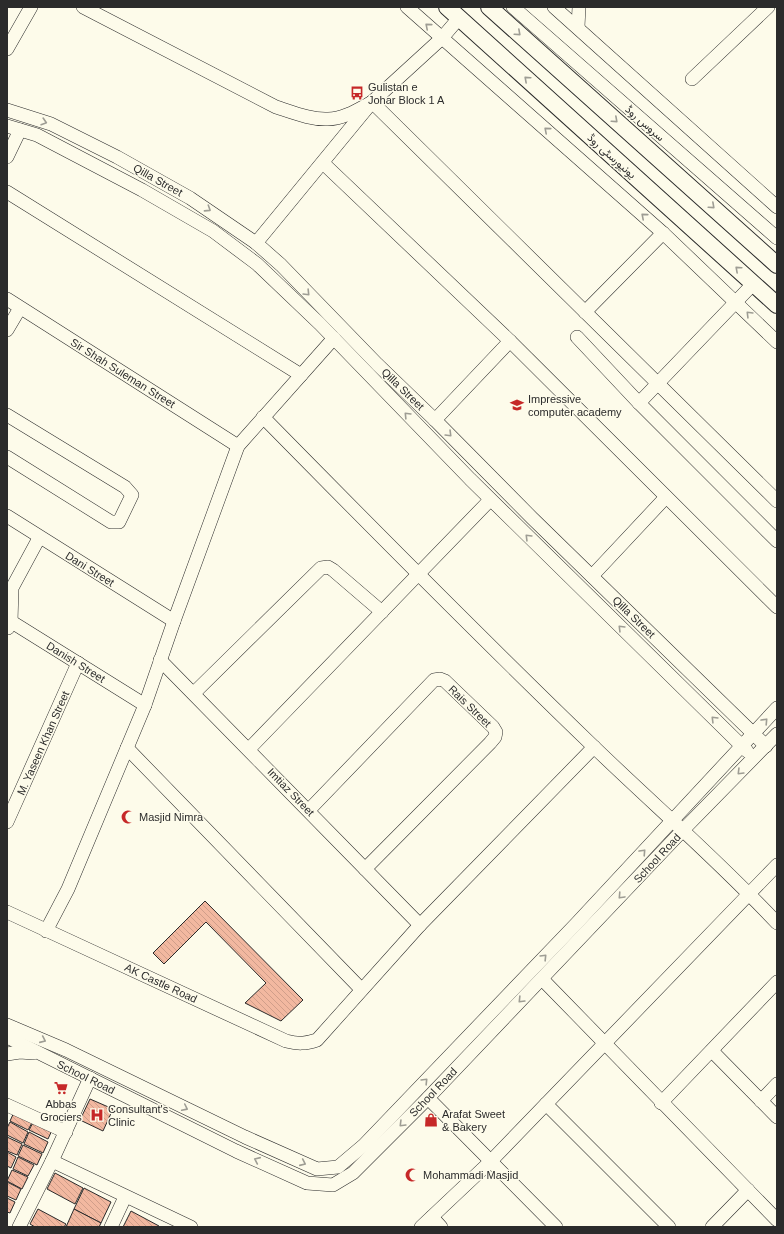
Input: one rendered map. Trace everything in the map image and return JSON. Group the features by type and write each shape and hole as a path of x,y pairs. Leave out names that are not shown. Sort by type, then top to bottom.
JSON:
{"main road":[{"name":"یونیورسٹی روڈ","path":"447,7 777,305"},
{"path":"494,9 777,265"}],"street":[{"path":"7,49 31,7"},
{"path":"83,7 276,107 298,115 328,120 351,113 372,102"},
{"path":"407,7 663,233 777,342"},
{"name":"سروس روڈ","path":"513,7 777,238"},
{"path":"554,7 777,207"},
{"path":"578,27 579,7"},
{"path":"692,79 768,7"},
{"path":"256,243 372,102 442,38 459,18"},
{"path":"372,102 657,384 777,500"},
{"name":"Qilla Street","path":"7,110 51,124 117,157 190,198 256,243 281,265 377,364 766,746"},
{"name":"Qilla Street","path":"7,126 44,138 182,213 213,231 257,264 334,338 490,500 754,757"},
{"path":"7,157 20,130"},
{"path":"323,163 510,342 777,607"},
{"path":"7,192 301,375"},
{"path":"182,213 190,198"},
{"path":"585,312 663,233"},
{"path":"639,403 754,284"},
{"name":"Sir Shah Suleman Street","path":"7,299 238,446"},
{"path":"7,330 20,308"},
{"path":"577,337 639,403 777,541"},
{"path":"46,931 68,889 145,704 238,446 334,338"},
{"path":"435,420 510,342"},
{"path":"7,415 125,487 132,495 119,522 111,522 7,457"},
{"path":"263,417 418,574 594,747 683,830 777,923"},
{"path":"592,576 666,497"},
{"path":"248,749 490,500"},
{"name":"Dani Street","path":"7,516 39,538 174,621"},
{"path":"8,623 12,588 39,538"},
{"path":"194,693 321,568 328,567 333,570 382,612"},
{"name":"Danish Street","path":"8,623 145,704"},
{"name":"Imtiaz Street","path":"160,660 309,810 420,925"},
{"name":"M. Yaseen Khan Street","path":"7,822 78,663"},
{"name":"Rais Street","path":"309,810 434,680 440,679 445,681 493,728 496,732 490,744 365,869"},
{"name":"School Road","path":"7,1037 236,1151 307,1183 333,1185 353,1172 380,1137 777,708"},
{"name":"School Road","path":"7,1025 66,1050 245,1137 317,1169 338,1168 380,1137 428,1098 683,830 777,734"},
{"path":"127,748 361,989 420,925 594,747"},
{"path":"422,1227 491,1161 777,865"},
{"name":"AK Castle Road","path":"7,912 286,1041 298,1044 317,1040 361,989"},
{"path":"542,979 606,1043 660,1103 777,1220"},
{"path":"660,1103 712,1051 777,982"},
{"path":"59,1064 66,1050"},
{"path":"712,1051 777,1117"},
{"path":"7,1054 20,1052 39,1054"},
{"path":"19,1227 66,1132 90,1078"},
{"path":"761,1101 777,1084"},
{"path":"428,1098 556,1227"},
{"path":"546,1104 669,1227"},
{"path":"8,1109 66,1132"},
{"path":"52,1161 125,1197 191,1227"},
{"path":"712,1227 748,1190"},
{"path":"111,1227 125,1197"},
{"path":"432,1218 441,1227"}],"building":[{"path":"205,901 303,1000 281,1021 245,1003 266,983 206,922 164,964 153,953"},
{"name":"Consultant's Clinic","path":"90,1099 113,1109 103,1131 80,1120"},
{"path":"15,1110 34,1119 28,1130 10,1121"},
{"path":"35,1119 53,1128 48,1139 29,1130"},
{"path":"10,1122 28,1132 23,1143 7,1135 7,1128"},
{"path":"29,1132 48,1142 43,1153 24,1144"},
{"path":"7,1137 22,1144 17,1155 7,1151"},
{"path":"23,1145 42,1154 37,1165 18,1156"},
{"path":"7,1152 16,1157 11,1168 7,1166"},
{"path":"18,1157 34,1165 28,1176 13,1169"},
{"path":"12,1170 28,1177 22,1189 7,1181"},
{"path":"55,1173 83,1188 75,1204 47,1189"},
{"path":"7,1182 21,1189 16,1200 7,1196"},
{"path":"84,1188 111,1202 101,1223 74,1209"},
{"path":"7,1198 15,1202 10,1213 7,1212"},
{"path":"38,1209 66,1224 64,1227 35,1227 30,1224"},
{"path":"74,1209 101,1223 99,1227 66,1227"},
{"path":"131,1211 159,1226 123,1227"}],"place":[{"name":"Gulistan e Johar Block 1 A","path":"357,93"},
{"name":"Impressive computer academy","path":"517,405"},
{"name":"Masjid Nimra","path":"128,817"},
{"name":"Abbas Grociers","path":"61,1088"},
{"name":"Consultant's Clinic","path":"97,1115"},
{"name":"Arafat Sweet & Bakery","path":"431,1120"},
{"name":"Mohammadi Masjid","path":"412,1175"}]}
